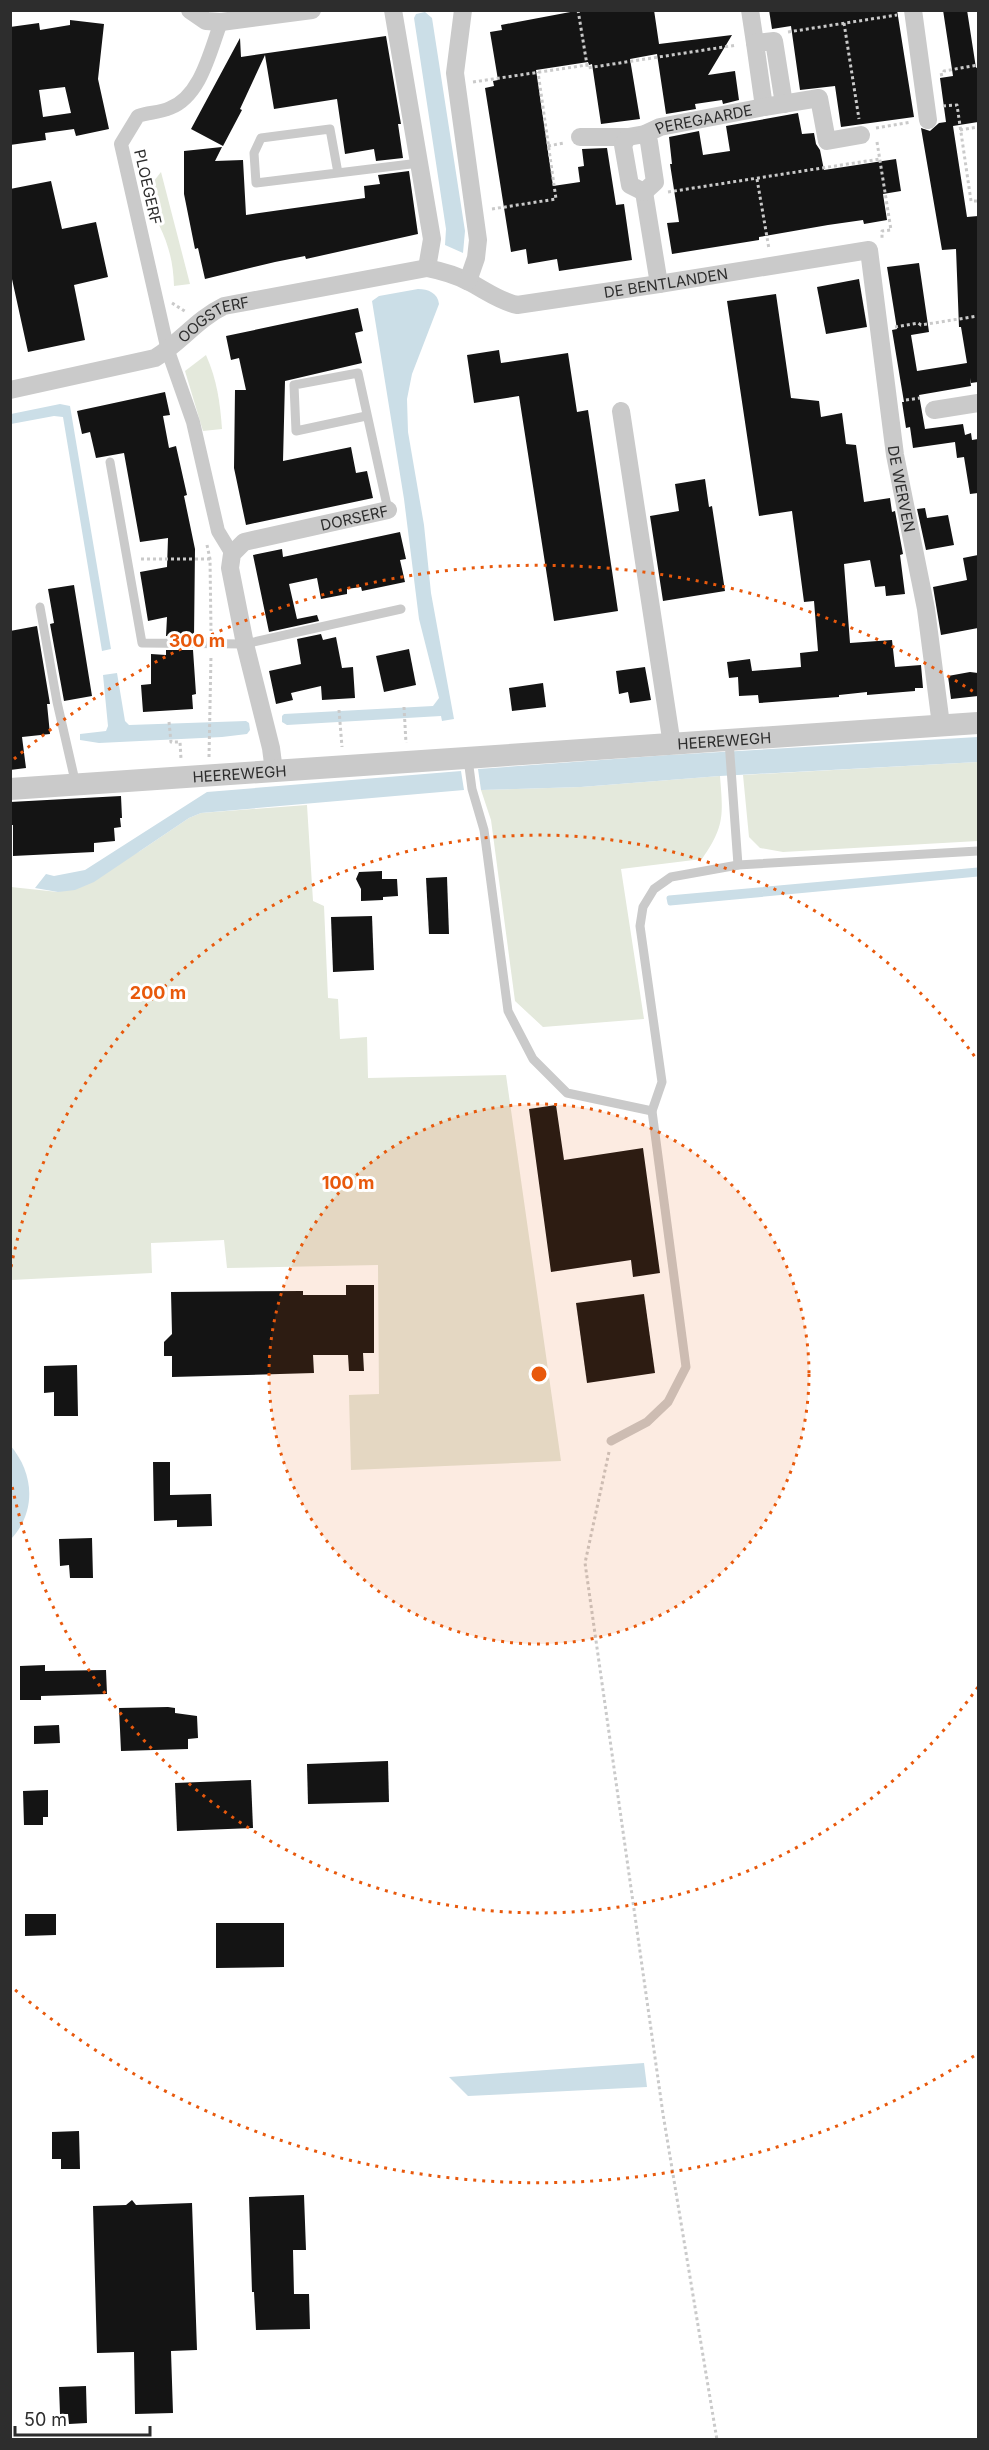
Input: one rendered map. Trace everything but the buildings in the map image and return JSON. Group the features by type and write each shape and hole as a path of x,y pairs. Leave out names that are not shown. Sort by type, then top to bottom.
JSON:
{"street":[{"path":"190,10 206,21 222,22 312,10"},
{"path":"393,10 432,238 427,268"},
{"path":"463,10 455,73 478,240 476,258 468,281"},
{"name":"PEREGAARDE","path":"750,10 764,107"},
{"path":"913,12 927,114"},
{"name":"PLOEGERF","path":"168,351 121,144 138,116 154,114 173,107 189,97 202,72 222,22"},
{"path":"755,43 774,41 784,104"},
{"name":"PEREGAARDE","path":"580,137 637,136 660,128 819,98 827,141 868,132"},
{"path":"645,194 630,185 623,145 637,136 649,142 655,182 645,194 659,284"},
{"name":"DE BENTLANDEN","path":"427,268 444,271 468,281 505,302 517,304 869,250"},
{"name":"DE WERVEN","path":"869,250 899,478 926,609 941,726"},
{"name":"OOGSTERF","path":"10,390 155,358 168,351 196,324 224,306 427,268"},
{"path":"168,351 193,422 218,531 231,556 230,568 245,644 271,748 274,771"},
{"path":"933,410 978,403"},
{"path":"621,411 672,745"},
{"name":"DORSERF","path":"231,556 244,542 388,510"},
{"name":"HEEREWEGH","path":"10,789 274,771 469,765 672,745 729,746 978,723"}],"lane":[{"path":"338,173 330,129 261,138 254,153 256,183 338,173 419,163"},
{"name":"DORSERF","path":"366,416 296,431 294,385 358,373 388,510"},
{"path":"110,462 142,644 245,644 401,609"},
{"path":"40,607 57,702 76,785"},
{"path":"729,746 738,865"},
{"path":"469,765 472,789 484,830 508,1011 533,1059 567,1093 652,1111"},
{"path":"611,1442 647,1422 668,1401 686,1367 652,1111 662,1082 640,926 643,907 654,889 671,876 738,865 978,851"}],"path":[{"path":"578,10 587,68 755,43"},
{"path":"774,41 786,32 913,12"},
{"path":"844,23 868,132 880,159 891,230 882,231 882,239 869,250"},
{"path":"457,85 587,65"},
{"path":"922,79 944,74 944,71 978,65"},
{"path":"475,212 556,199 538,72"},
{"path":"868,132 957,105 971,201 978,201"},
{"path":"960,130 978,128"},
{"path":"645,194 880,159"},
{"path":"757,179 769,251"},
{"path":"156,298 178,305 196,324"},
{"path":"879,329 978,316"},
{"path":"888,403 924,397 933,410"},
{"path":"206,540 210,570"},
{"path":"127,561 148,558 210,559 231,556"},
{"path":"404,707 405,720"},
{"path":"339,711 340,724"},
{"path":"210,716 210,744"},
{"path":"169,722 171,740"},
{"path":"611,1442 585,1563 662,2102 717,2439"}],"shaded area":[{"path":"425,12 432,18 465,231 463,253 445,245 446,229 414,18 416,14"},
{"path":"161,172 190,284 174,286 171,260 165,238 143,195"},
{"path":"418,289 432,292 439,304 412,374 407,399 408,432 424,525 431,593 454,719 442,721 441,716 287,725 282,722 284,714 433,706 439,698 419,619 404,499 372,301 379,296"},
{"path":"206,355 217,391 222,429 203,431 185,371"},
{"path":"60,404 70,406 111,649 102,651 63,417 54,416 11,424 11,414"},
{"path":"117,673 125,721 129,725 246,721 249,723 250,730 247,734 222,737 99,743 80,740 80,734 106,731 108,726 103,675"},
{"path":"978,737 978,762 720,776 581,787 481,790 478,769 669,755"},
{"path":"978,762 978,841 783,852 760,848 749,837 743,775"},
{"path":"461,771 464,790 201,813 189,818 94,882 75,890 58,892 35,888 46,874 54,876 85,870 207,792"},
{"path":"720,776 721,820 715,838 702,859 621,869 644,1019 543,1027 515,1001 491,820 481,790 581,787"},
{"path":"307,805 313,901 324,906 328,998 338,999 340,1039 367,1037 368,1078 506,1075 561,1461 351,1470 349,1395 379,1394 378,1265 227,1268 224,1240 151,1243 152,1273 11,1280 11,887 58,892 140,851 189,818 201,813"},
{"path":"10,1445 24,1468 29,1492 25,1516 11,1539"},
{"path":"644,2063 647,2087 468,2096 449,2077"}],"waterway":[{"path":"978,870 669,898 670,903 978,874"}]}
